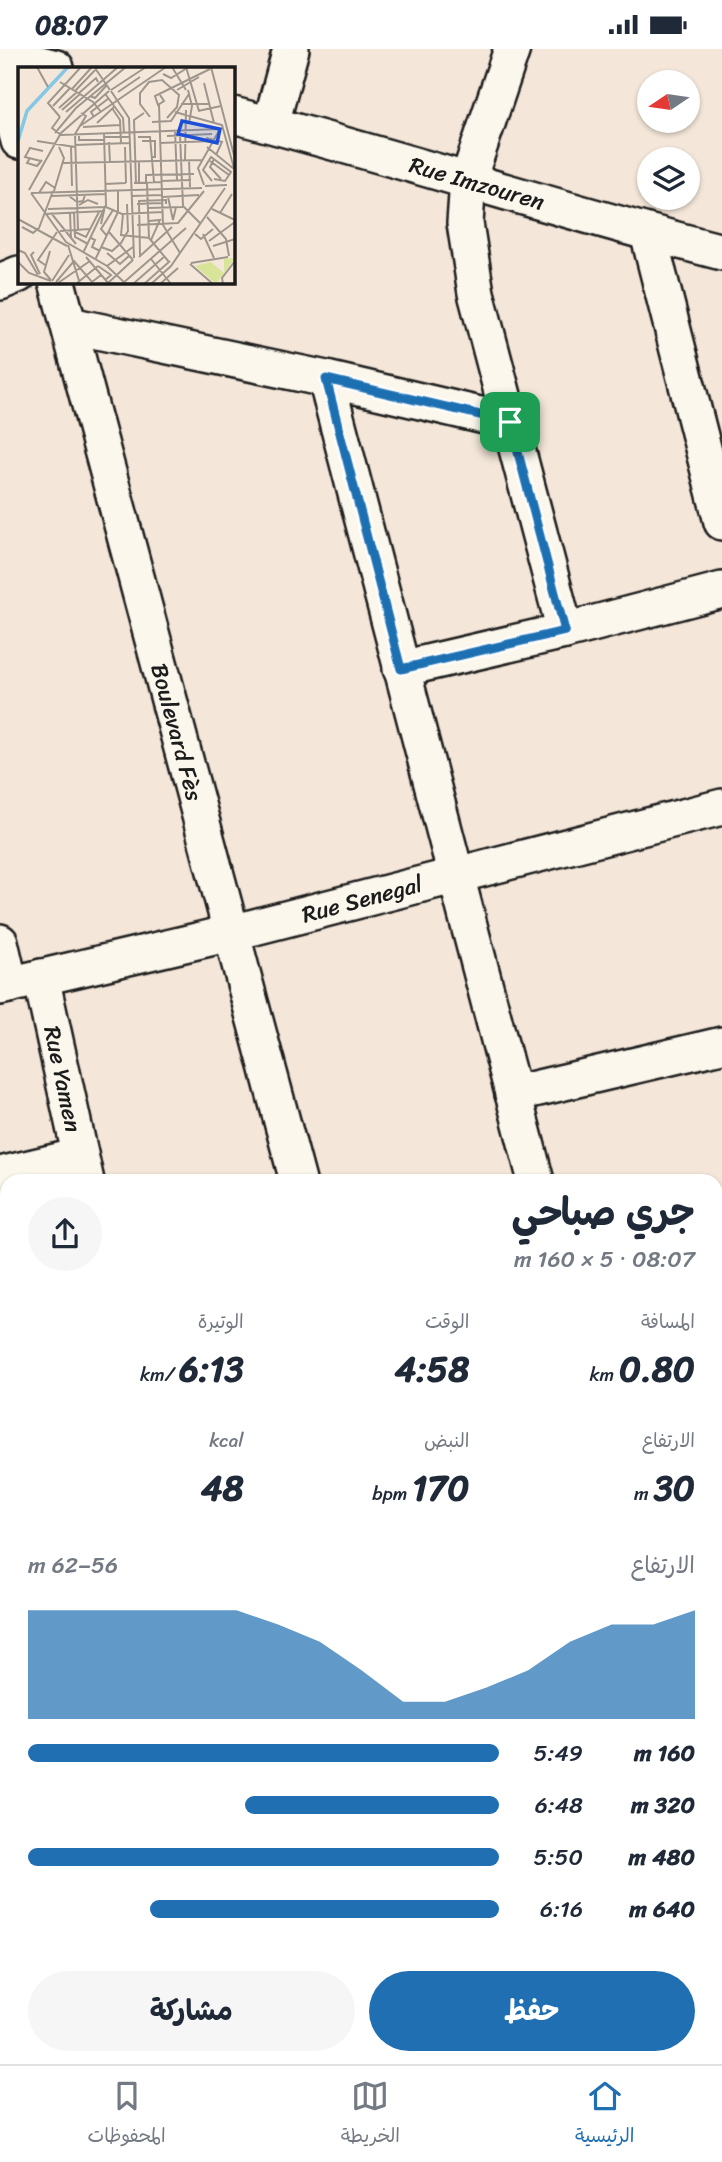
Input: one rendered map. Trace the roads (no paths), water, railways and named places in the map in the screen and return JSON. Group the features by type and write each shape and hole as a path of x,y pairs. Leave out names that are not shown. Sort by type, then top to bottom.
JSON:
{"street":[{"path":"271,124 291,49"},
{"path":"512,49 468,180 465,223 476,293 565,631"},
{"path":"0,54 52,67"},
{"path":"0,69 18,137"},
{"name":"Rue Imzouren","path":"234,115 648,233 722,251"},
{"path":"648,233 722,522"},
{"path":"0,282 18,274"},
{"name":"Boulevard Fès","path":"57,283 296,1174"},
{"path":"69,325 326,379 510,422"},
{"path":"326,379 534,1174"},
{"path":"401,669 565,631 722,590"},
{"name":"Rue Senegal","path":"17,983 231,933 722,807"},
{"name":"Rue Yamen","path":"0,941 83,1168"},
{"path":"513,1094 722,1045"},
{"path":"12,1174 83,1168"}]}
